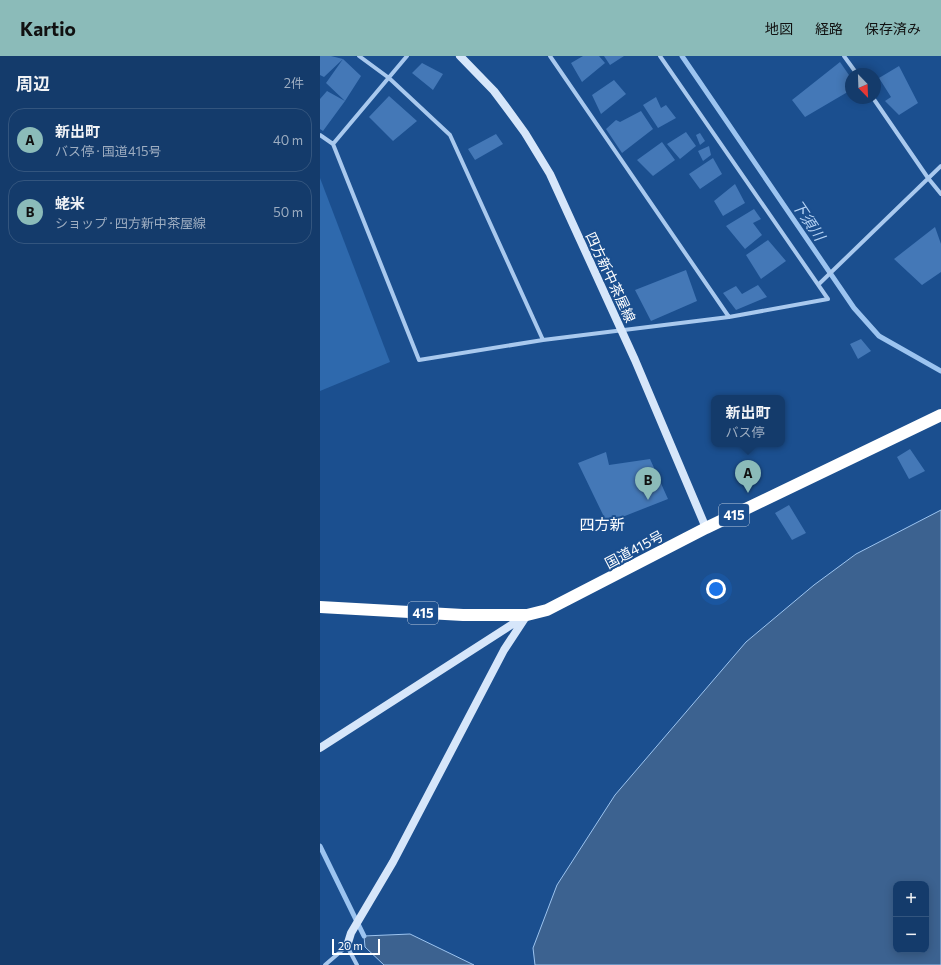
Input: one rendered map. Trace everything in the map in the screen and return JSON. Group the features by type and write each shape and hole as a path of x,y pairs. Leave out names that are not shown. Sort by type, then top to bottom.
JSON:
{"highway":[{"name":"国道415号","path":"320,607 463,615 527,615 547,610 570,600 706,528 941,415"}],"street":[{"path":"358,56 389,78 450,135 543,340"},
{"path":"333,144 406,56"},
{"name":"四方新中茶屋線","path":"460,56 494,91 525,133 550,174 622,331 706,528"},
{"path":"550,56 729,317"},
{"path":"320,135 333,144 419,360 543,340 729,317 828,298 660,56"},
{"path":"844,56 853,68"},
{"path":"877,104 928,178 941,194"},
{"path":"819,284 941,166"},
{"path":"320,748 527,615"},
{"path":"325,965 347,946 351,934 393,862 504,650 527,615"},
{"path":"347,946 357,965"}],"shaded area":[{"path":"320,178 390,362 320,391"},
{"path":"941,510 941,965 535,965 533,948 557,885 615,795 746,642 814,585 856,554"},
{"path":"410,934 474,965 384,965 365,947 364,936"}],"building":[{"path":"320,56 331,56 343,59 324,77 320,75"},
{"path":"583,56 599,56 605,63 582,82 571,63"},
{"path":"604,56 624,56 610,65"},
{"path":"343,59 361,76 345,101 326,83"},
{"path":"840,62 845,69 845,94 805,117 792,100"},
{"path":"422,63 443,74 433,90 412,73"},
{"path":"899,66 918,103 899,115 885,101 891,97 881,81 881,77"},
{"path":"614,80 626,94 601,114 592,95"},
{"path":"327,91 345,101 323,131 320,129 320,99"},
{"path":"389,96 417,121 393,141 369,117"},
{"path":"656,97 661,108 666,105 676,118 658,128 643,105"},
{"path":"641,111 653,129 622,153 606,129 616,120 620,122"},
{"path":"686,132 696,146 680,159 667,144"},
{"path":"700,133 705,141 700,145 696,135"},
{"path":"496,134 503,144 475,160 468,149"},
{"path":"662,142 675,160 653,176 637,160"},
{"path":"709,146 711,155 703,161 698,151"},
{"path":"713,158 722,174 700,189 689,174"},
{"path":"735,184 745,203 723,216 714,201"},
{"path":"754,209 761,219 753,223 762,235 745,249 726,226"},
{"path":"935,227 941,244 941,272 922,285 894,259"},
{"path":"768,240 786,261 761,279 746,255"},
{"path":"686,270 697,301 651,321 635,290"},
{"path":"758,285 767,297 736,310 723,293 736,286 742,294"},
{"path":"861,339 871,351 858,359 850,344"},
{"path":"910,449 925,471 909,479 897,457"},
{"path":"606,452 609,465 650,459 668,499 607,523 578,463"},
{"path":"789,505 806,533 792,540 775,513"}],"waterway":[{"name":"下須川","path":"682,56 854,308 879,336 941,371"},
{"path":"320,846 364,936"}],"place":[{"name":"新出町","path":"748,493"},
{"name":"蛯米","path":"648,500"}],"district":[{"name":"四方新","path":"602,524"}]}
